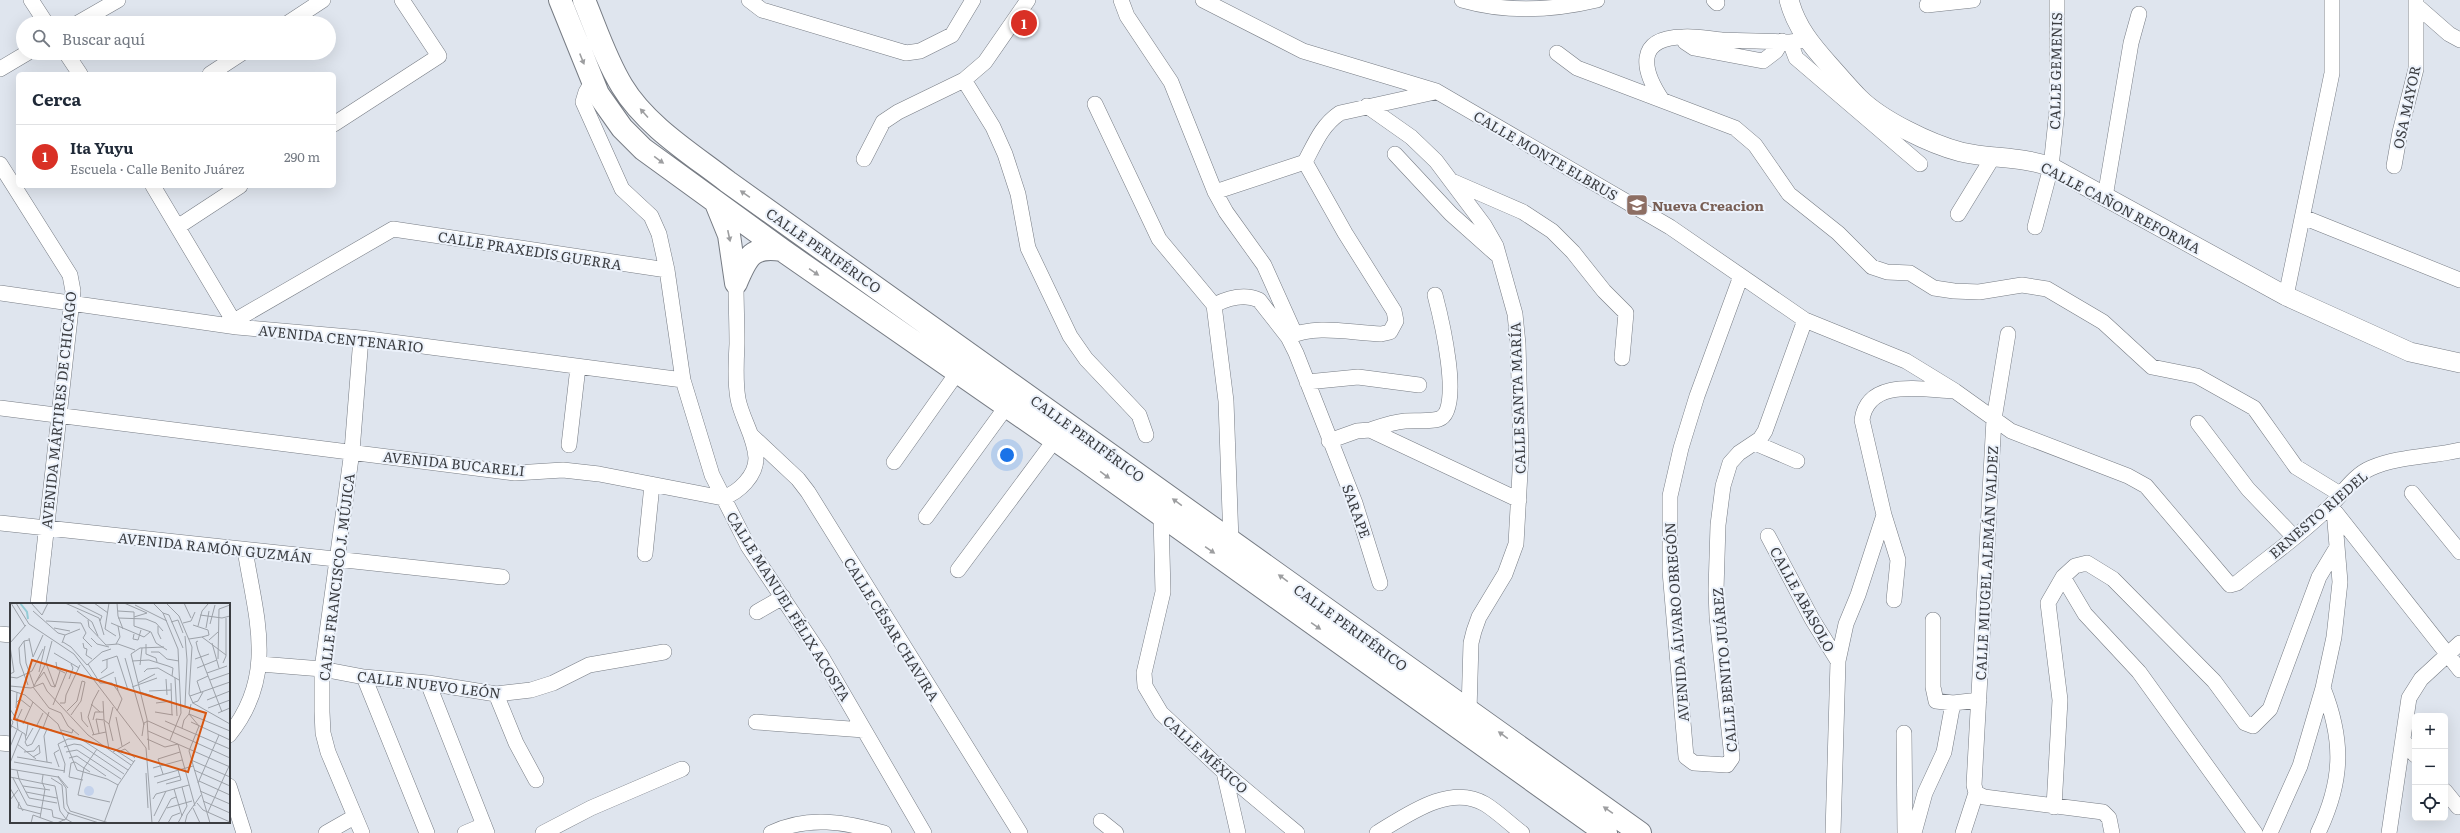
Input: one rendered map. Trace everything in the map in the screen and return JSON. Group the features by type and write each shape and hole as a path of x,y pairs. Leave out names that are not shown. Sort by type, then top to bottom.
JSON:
{"highway":[{"name":"CALLE PERIFÉRICO","path":"560,0 592,82 609,111 634,142 782,250 1087,462 1606,833"},
{"name":"CALLE PERIFÉRICO","path":"584,0 623,88 653,122 670,137 728,182 1640,833"},
{"path":"714,201 727,225 736,283"},
{"path":"736,283 752,254 765,248 782,250"},
{"path":"899,330 907,349 1001,414 1048,449 1069,461 1087,462"}],"main road":[{"name":"CALLE CAÑON REFORMA","path":"1789,0 1795,21 1796,39 1859,98 1876,111 1941,145 1961,152 1993,157 2030,160 2051,167 2286,296 2410,352 2460,363"},
{"path":"1796,39 1802,0"}],"street":[{"path":"31,0 41,16"},
{"path":"90,16 118,0"},
{"path":"299,16 323,0"},
{"path":"336,123 438,56 402,0"},
{"path":"749,0 762,10 906,53 914,53 952,35 973,0"},
{"path":"864,158 883,122 898,112 964,80 985,62 1028,0"},
{"path":"1121,0 1127,16 1171,82 1214,192 1226,212 1264,265 1292,336"},
{"name":"CALLE MONTE ELBRUS","path":"1203,0 1303,51 1436,91 1670,227 1805,320 1906,361 1955,391 2011,431 2030,440 2128,476 2146,486 2230,585"},
{"path":"1462,0 1484,6 1537,9 1567,7 1597,0"},
{"path":"1927,5 1973,0"},
{"name":"CALLE GEMENIS","path":"2035,227 2051,167 2057,110 2057,0"},
{"path":"2286,296 2332,73 2332,0"},
{"path":"2416,3 2448,34 2460,40"},
{"name":"OSA MAYOR","path":"2394,166 2400,132 2416,69 2416,3"},
{"path":"2105,197 2131,43 2138,14"},
{"path":"1682,37 1694,48 1756,61 1770,57 1796,39"},
{"path":"1662,100 1650,83 1647,74 1648,55 1657,42 1682,37 1796,39"},
{"path":"1796,39 1796,58 1920,164"},
{"path":"1557,53 1577,68 1731,126 1743,133 1755,145 1789,194 1838,233 1872,267 1886,272 1910,273 1934,288 1954,291 1979,292 2022,285 2048,289 2104,322 2152,367 2197,376 2254,408 2296,467 2340,494"},
{"path":"0,69 16,60"},
{"path":"71,60 79,72"},
{"path":"213,72 231,60"},
{"path":"964,80 993,128 1005,154 1018,194 1028,248 1070,336 1086,359 1139,415 1146,435"},
{"name":"CALLE MANUEL FÉLIX ACOSTA","path":"592,82 586,92 583,102 622,188 651,216 656,225 668,270 683,380 712,475 748,546 820,654 924,833"},
{"path":"1214,192 1305,162 1329,120 1350,110 1436,91"},
{"path":"1095,104 1159,239 1214,305 1226,401 1231,541"},
{"name":"CALLE SANTA MARÍA","path":"1367,106 1411,137 1453,182 1484,225 1500,257 1515,314 1518,344 1521,454 1516,544 1512,559 1479,617 1474,631 1471,643 1469,711"},
{"path":"1395,154 1451,214 1500,257"},
{"path":"1958,214 1993,157"},
{"path":"1292,336 1325,329 1381,334 1390,332 1396,321 1394,311 1345,233 1305,162"},
{"name":"AVENIDA MÁRTIRES DE CHICAGO","path":"2,171 70,274 73,302 45,530 38,603"},
{"path":"1453,182 1523,212 1563,241 1595,281 1626,313 1622,358"},
{"path":"154,188 179,226 236,324"},
{"path":"179,226 237,188"},
{"path":"2303,217 2460,280"},
{"name":"CALLE PRAXEDIS GUERRA","path":"236,324 393,229 668,270"},
{"name":"AVENIDA ÁLVARO OBREGÓN","path":"1690,762 1686,757 1670,571 1670,496 1681,448 1697,396 1741,276"},
{"path":"723,498 733,495 749,479 754,468 756,458 751,435 744,420 736,382 736,283"},
{"name":"AVENIDA CENTENARIO","path":"0,293 683,380"},
{"path":"1329,441 1357,431 1370,430 1393,423 1438,419 1446,413 1449,400 1449,361 1435,295"},
{"path":"1214,305 1226,299 1242,296 1259,300 1292,336"},
{"name":"CALLE BENITO JUÁREZ","path":"1690,762 1727,765 1732,758 1717,617 1716,590 1718,524 1723,486 1730,463 1739,453 1755,443 1765,431 1805,320"},
{"name":"CALLE MIUGEL ALEMÁN VALDEZ","path":"1976,793 1974,785 1980,700 1994,419 2008,334"},
{"name":"SARAPE","path":"1292,336 1329,441 1357,509 1380,583"},
{"name":"CALLE FRANCISCO J. MÚJICA","path":"361,338 352,451 322,669 323,733 328,752 362,833"},
{"path":"569,445 578,367"},
{"path":"1307,382 1358,377 1419,385"},
{"path":"894,462 952,380"},
{"path":"1894,600 1898,560 1884,515 1862,420 1864,408 1870,399 1880,393 1892,390 1955,391"},
{"name":"AVENIDA BUCARELI","path":"0,408 352,451 515,473 563,470 586,472 723,498"},
{"path":"926,517 1001,414"},
{"path":"2198,423 2248,488 2294,536"},
{"path":"1370,430 1519,500"},
{"name":"CALLE CÉSAR CHAVIRA","path":"751,435 798,479 808,492 1020,833"},
{"path":"1755,443 1797,462"},
{"path":"958,570 1048,449"},
{"name":"ERNESTO RIEDEL","path":"2230,585 2237,583 2294,536 2333,508 2340,494 2369,468 2406,457 2434,456 2460,450"},
{"path":"645,554 652,485"},
{"path":"2412,493 2460,552"},
{"path":"2270,833 2300,766 2323,688 2336,626 2340,582 2333,508"},
{"path":"2333,508 2460,670"},
{"path":"1833,833 1838,661 1846,624 1861,588 1884,515"},
{"name":"CALLE MÉXICO","path":"1161,516 1163,592 1144,673 1145,686 1161,713 1224,772 1297,833"},
{"name":"AVENIDA RAMÓN GUZMÁN","path":"0,523 45,530 502,577"},
{"name":"CALLE ABASOLO","path":"1768,536 1812,619 1838,661"},
{"path":"2054,807 2060,700 2048,603 2063,577 2075,566 2087,563 2113,579 2214,681 2245,723 2253,726 2270,709 2319,577 2337,547"},
{"path":"230,733 250,703 260,664 259,640 245,550"},
{"path":"2063,577 2085,614 2138,672 2255,833"},
{"path":"757,612 783,597"},
{"path":"1933,620 1933,687 1936,701 1953,703 1980,700"},
{"path":"0,634 10,635"},
{"path":"2388,833 2404,740 2409,698 2414,689 2448,653 2460,643"},
{"name":"CALLE NUEVO LEÓN","path":"260,664 322,669 364,677 428,683 496,694 531,690 596,664 664,652"},
{"path":"364,677 428,833"},
{"path":"428,683 485,829 465,833"},
{"path":"2318,833 2330,808 2337,784 2337,732 2333,713 2323,688"},
{"path":"496,694 516,743 536,780"},
{"path":"1914,833 1925,793 1944,752 1953,703"},
{"path":"756,722 864,730"},
{"path":"1904,733 1905,833"},
{"path":"2404,740 2412,751"},
{"path":"0,743 10,744"},
{"path":"543,833 591,808 682,769"},
{"path":"1224,772 1238,833"},
{"path":"230,789 244,833"},
{"path":"1963,833 1976,793 1984,797 2107,814 2112,833"},
{"path":"2448,795 2458,807"},
{"path":"1377,833 1436,802 1450,797 1465,797 1485,803 1522,833"},
{"path":"326,833 354,817"},
{"path":"1101,820 1116,833"},
{"path":"771,833 782,828 808,821 850,823 884,833"}],"place":[{"name":"Ita Yuyu","path":"1024,23"},
{"name":"Nueva Creacion","path":"1637,205"}]}
